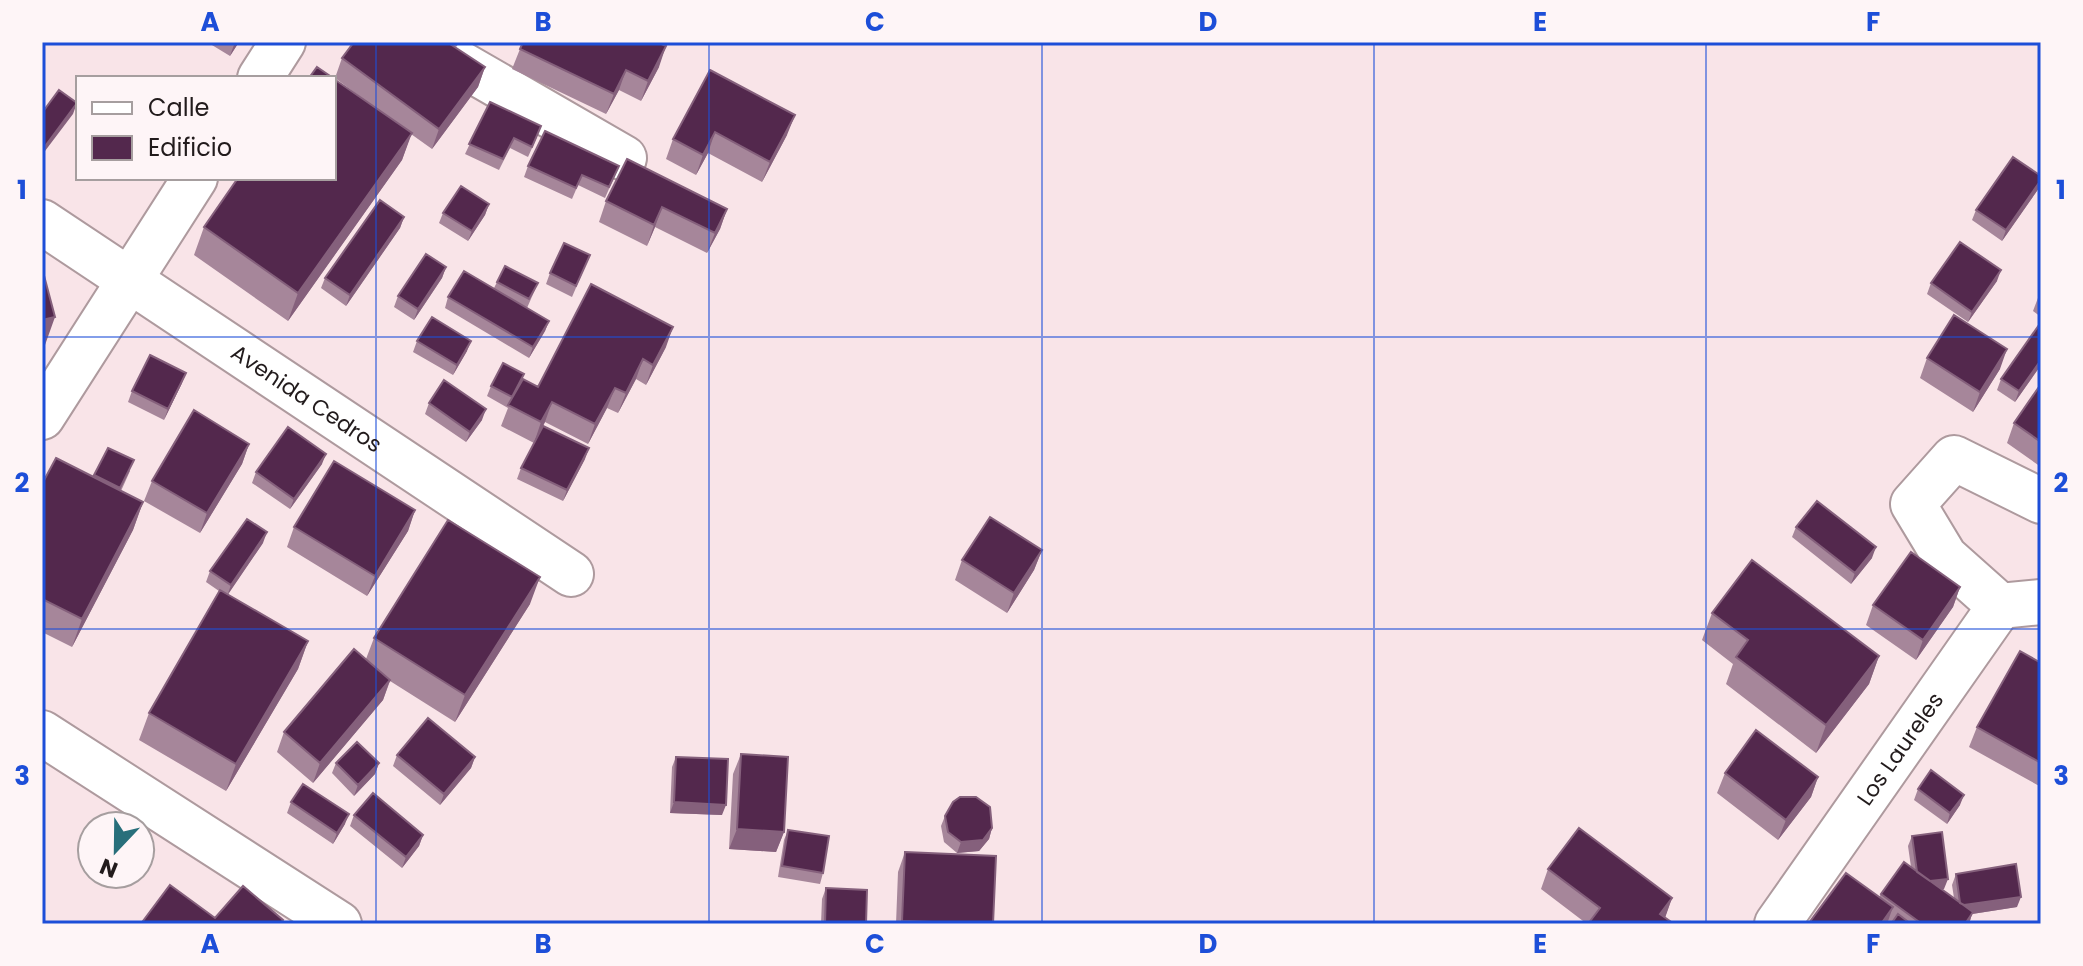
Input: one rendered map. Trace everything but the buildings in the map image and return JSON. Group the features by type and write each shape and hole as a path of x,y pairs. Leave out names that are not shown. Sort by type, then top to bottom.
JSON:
{"street":[{"path":"261,76 283,42"},
{"path":"423,42 624,158"},
{"path":"42,417 194,180"},
{"name":"Avenida Cedros","path":"42,222 571,574"},
{"path":"2021,604 1945,557 1913,504 1954,458 2041,501"},
{"name":"Los Laureles","path":"1777,924 2021,604"},
{"path":"42,733 339,924"}]}
